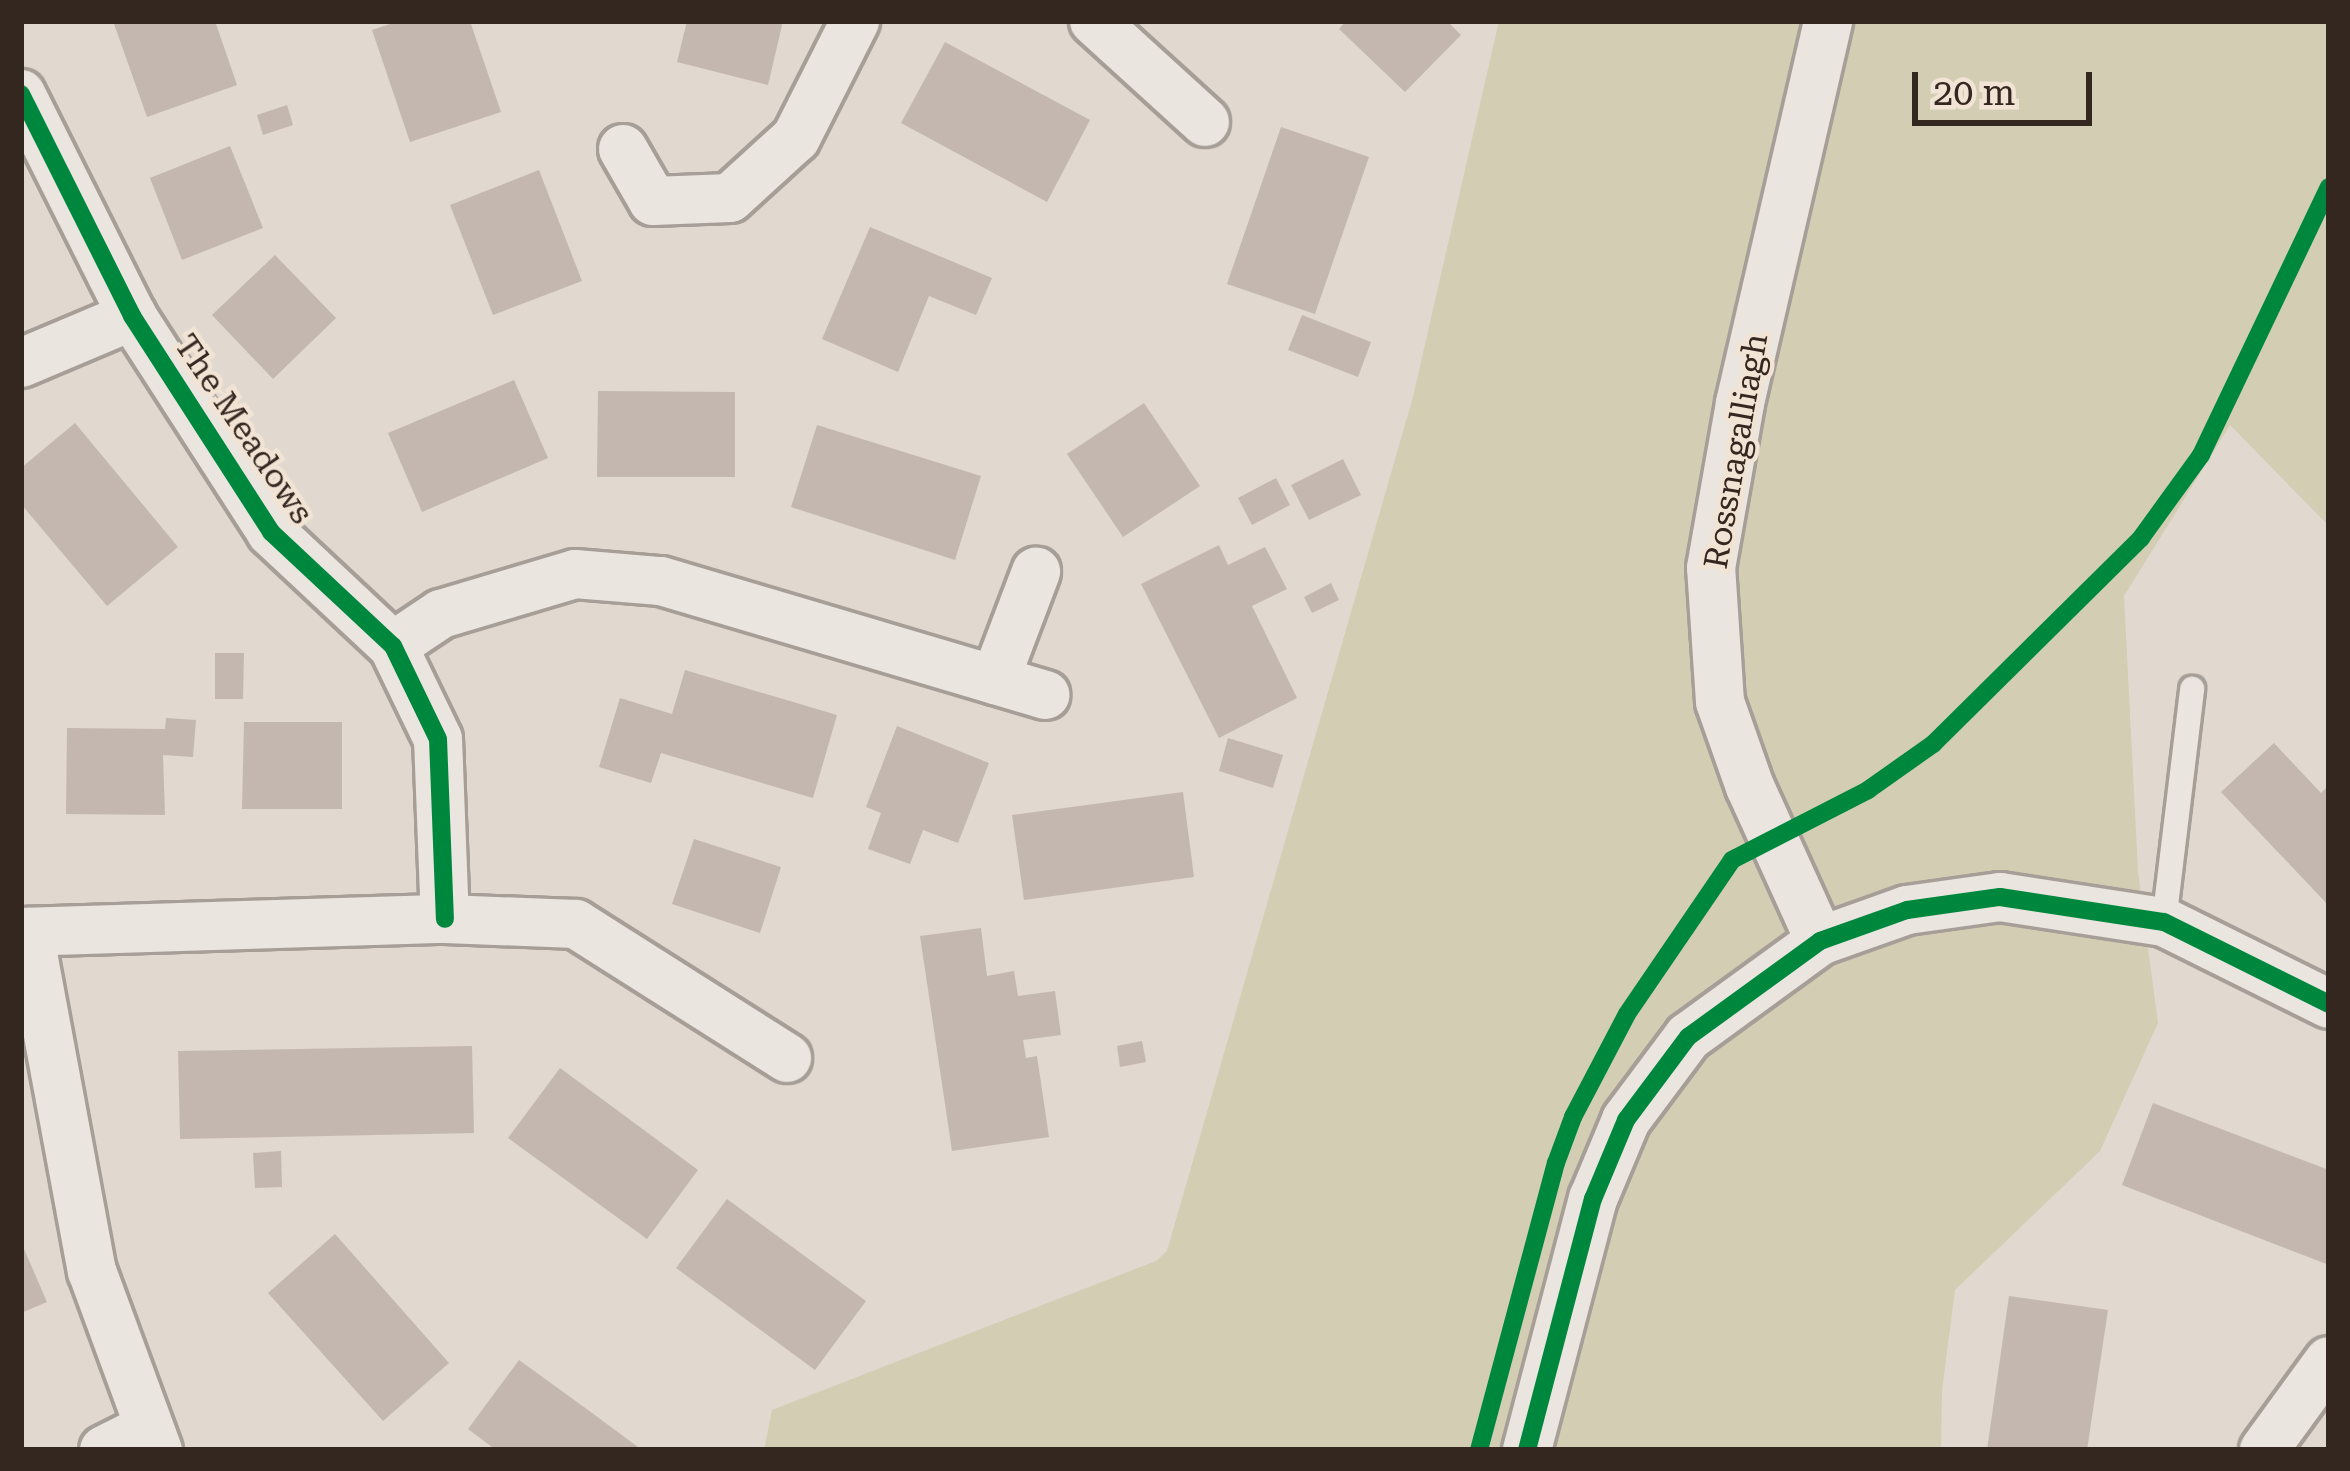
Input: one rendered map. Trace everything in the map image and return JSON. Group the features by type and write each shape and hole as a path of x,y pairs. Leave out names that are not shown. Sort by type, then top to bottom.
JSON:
{"street":[{"path":"622,149 652,201 730,198 796,138 855,21"},
{"path":"1094,21 1205,122"},
{"name":"Rossnagalliagh","path":"1820,941 1750,787 1720,702 1712,568 1740,403 1828,21"},
{"name":"The Meadows","path":"21,94 132,316 271,532 393,646 438,739 445,919"},
{"name":"The Meadows","path":"21,363 132,316"},
{"path":"995,680 1036,572"},
{"path":"393,646 441,614 575,574 661,581 1046,695"},
{"path":"1527,1450 1593,1199 1627,1120 1688,1037 1820,941 1907,910 2000,897 2164,922 2329,1004"},
{"path":"104,1450 153,1439 92,1271 25,932 445,919 576,924 787,1058"},
{"path":"2264,1450 2329,1361"}],"lane":[{"path":"2164,922 2192,689"}],"shaded area":[{"path":"1499,21 2329,21 2329,526 2230,425 2124,596 2138,872 2158,1023 2100,1151 1955,1290 1942,1390 1941,1450 764,1450 772,1410 1156,1261 1167,1251 1413,397"}],"building":[{"path":"113,21 215,21 237,85 147,117"},
{"path":"399,21 470,21 501,112 410,142 372,30"},
{"path":"687,21 783,21 768,85 677,62"},
{"path":"1346,21 1447,21 1461,35 1405,92 1339,29"},
{"path":"945,42 1090,120 1047,202 901,123"},
{"path":"287,105 293,125 263,135 257,115"},
{"path":"1281,127 1369,157 1315,314 1227,284"},
{"path":"230,146 263,228 182,260 150,178"},
{"path":"539,170 582,281 493,315 450,205"},
{"path":"870,227 992,278 976,315 929,296 898,372 822,339"},
{"path":"275,255 336,318 273,379 212,315"},
{"path":"1302,315 1371,342 1358,377 1288,350"},
{"path":"514,380 548,458 422,512 388,433"},
{"path":"598,391 735,392 735,477 597,477"},
{"path":"1144,403 1200,486 1123,537 1067,454"},
{"path":"75,423 178,547 107,606 21,504 21,468"},
{"path":"817,425 981,476 955,560 791,507"},
{"path":"1343,459 1361,495 1309,520 1291,485"},
{"path":"1276,478 1290,505 1252,525 1238,498"},
{"path":"1219,545 1228,565 1265,547 1287,589 1252,606 1297,698 1219,738 1141,584"},
{"path":"1331,583 1339,600 1312,613 1304,597"},
{"path":"215,653 244,653 243,699 215,699"},
{"path":"685,670 837,715 813,798 661,753 651,783 599,767 620,698 672,714"},
{"path":"166,718 196,720 193,757 163,755 165,815 66,814 67,728 165,729"},
{"path":"244,722 342,722 342,809 242,809"},
{"path":"897,726 989,763 958,843 923,830 910,864 868,849 881,813 866,807"},
{"path":"1228,738 1283,755 1273,788 1219,771"},
{"path":"2274,743 2321,793 2329,785 2329,906 2221,792"},
{"path":"1183,792 1194,877 1024,900 1012,815"},
{"path":"694,839 781,867 760,933 672,904"},
{"path":"981,928 987,976 1014,971 1018,996 1055,991 1061,1035 1023,1040 1026,1058 1037,1056 1049,1137 952,1151 920,936"},
{"path":"1142,1041 1146,1062 1120,1067 1117,1046"},
{"path":"472,1046 474,1133 180,1139 178,1051"},
{"path":"560,1068 698,1170 647,1239 508,1138"},
{"path":"2153,1103 2329,1170 2329,1265 2122,1185"},
{"path":"281,1151 282,1187 255,1188 253,1153"},
{"path":"727,1199 866,1301 815,1370 676,1268"},
{"path":"335,1234 449,1363 383,1421 268,1293"},
{"path":"21,1242 47,1302 21,1313"},
{"path":"2009,1296 2108,1310 2087,1450 1987,1450"},
{"path":"519,1360 642,1450 496,1450 468,1429"}],"cycle path":[{"path":"21,94 132,316 271,532 393,646 438,739 445,919"},
{"path":"1479,1450 1556,1163 1573,1117 1627,1014 1732,860 1868,790 1933,744 2141,538 2201,455 2329,187"},
{"path":"1527,1450 1593,1199 1626,1120 1688,1037 1820,941 1907,910 2000,897 2164,922 2329,1004"}]}
